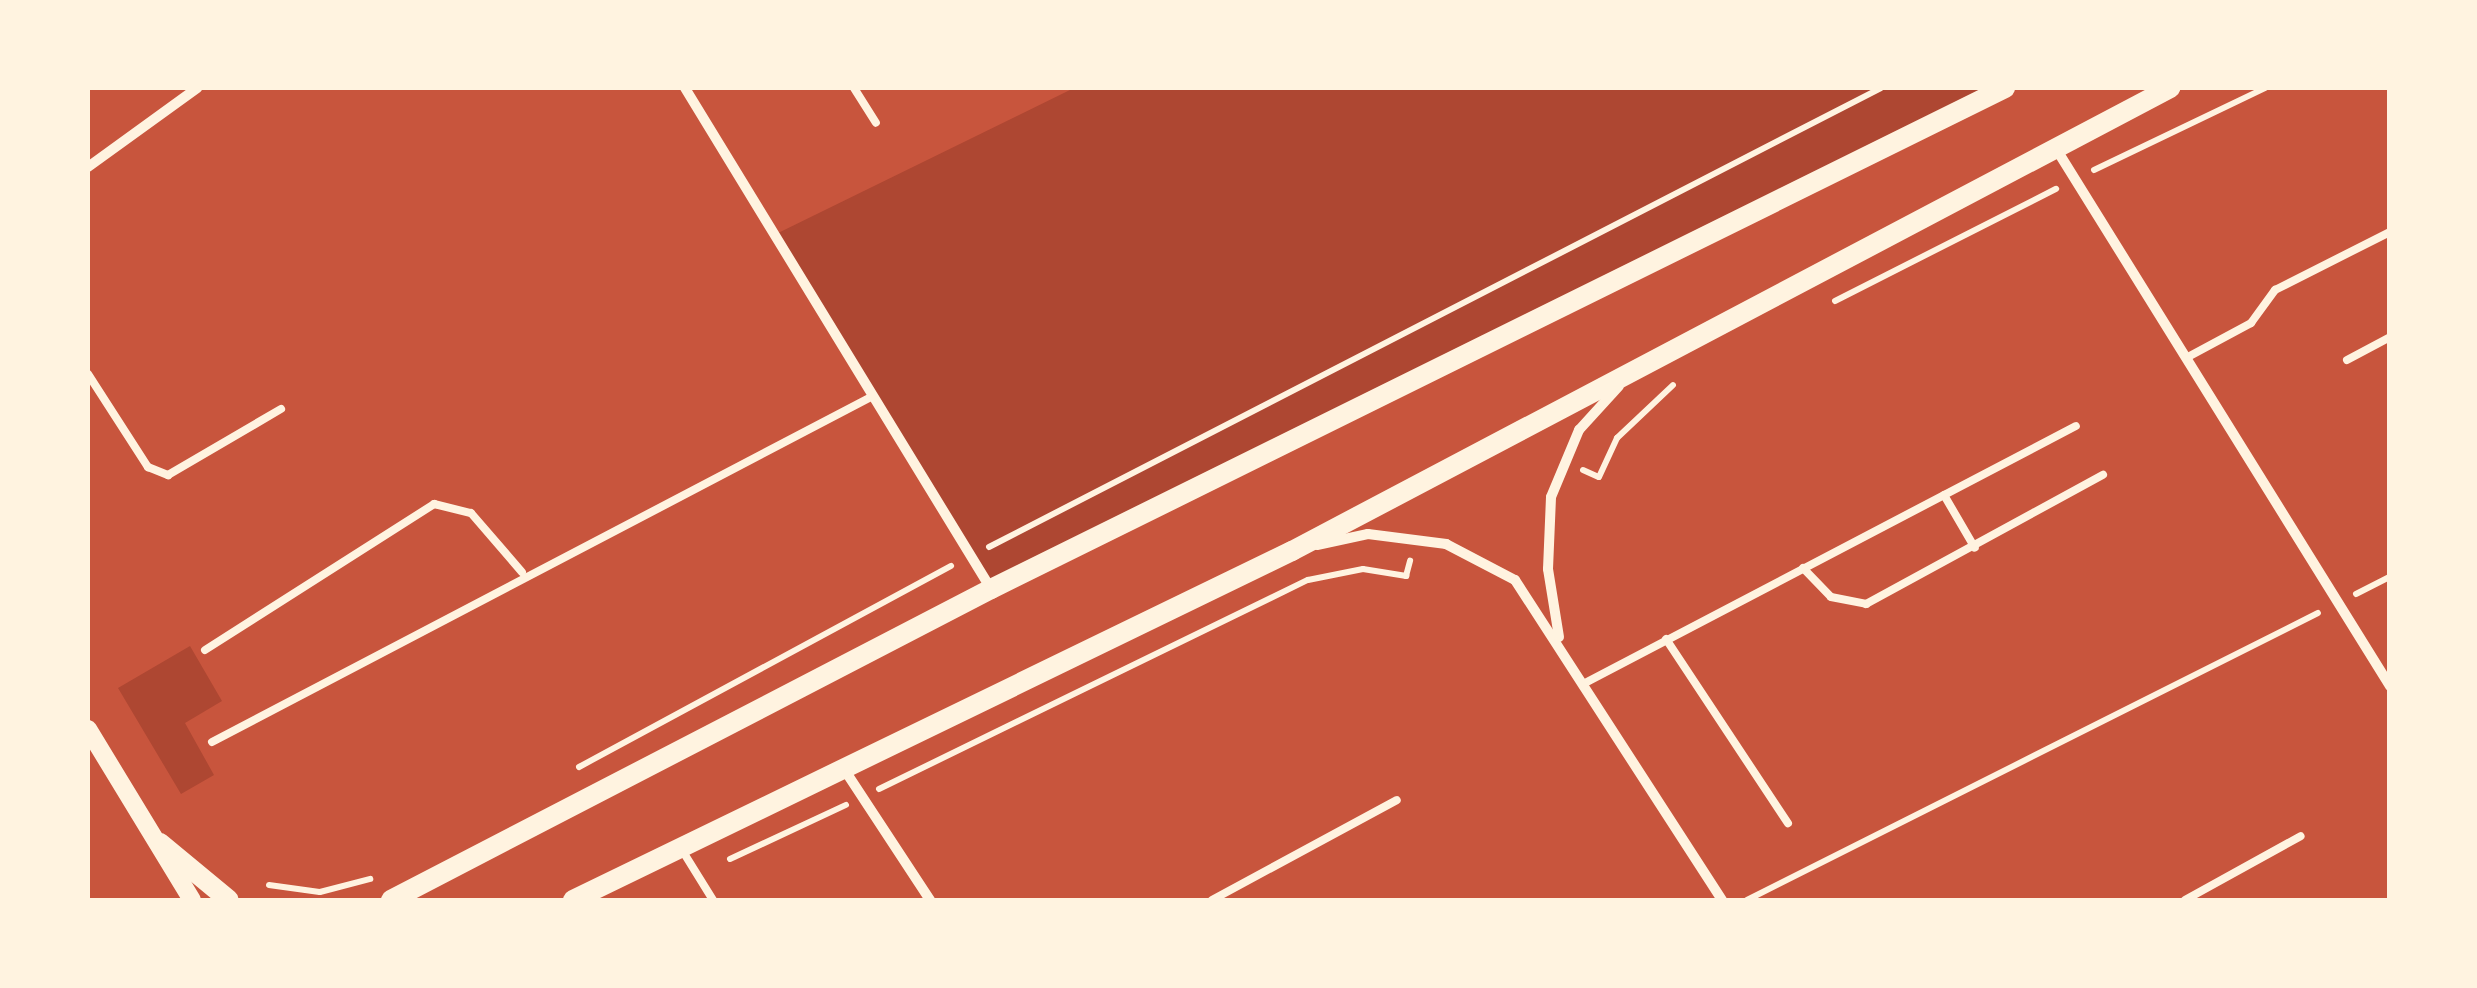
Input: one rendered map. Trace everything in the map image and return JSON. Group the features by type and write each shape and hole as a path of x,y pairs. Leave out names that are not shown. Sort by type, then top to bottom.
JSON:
{"main road":[{"path":"391,900 991,589 2005,88"},
{"path":"573,900 840,764 1292,551 2170,88"},
{"path":"160,844 229,900"}],"street":[{"path":"88,167 197,88"},
{"path":"685,88 991,589"},
{"path":"2054,146 2390,686"},
{"path":"1560,643 1548,569 1551,497 1579,430 1628,377"},
{"path":"1292,551 1368,534 1446,544 1515,580 1560,643 1722,900"},
{"path":"88,729 192,900"},
{"path":"840,764 930,900"}],"lane":[{"path":"854,88 876,123"},
{"path":"2186,358 2250,323 2275,290 2390,232"},
{"path":"2347,360 2390,338"},
{"path":"88,374 148,466 168,475 281,409"},
{"path":"212,742 522,572 873,396"},
{"path":"1585,682 2076,426"},
{"path":"1804,568 1831,597 1866,604 2103,475"},
{"path":"1944,495 1975,548"},
{"path":"205,650 434,504 471,513 522,572"},
{"path":"1666,640 1788,823"},
{"path":"1212,900 1398,800"},
{"path":"2185,900 2301,836"},
{"path":"680,846 713,900"}],"path":[{"path":"566,774 971,556 1881,88"},
{"path":"1748,900 2390,576"},
{"path":"268,885 356,887 391,868"}],"shaded area":[{"path":"1074,88 2005,88 991,589 774,235"},
{"path":"190,646 222,701 185,723 214,775 181,794 118,688"}]}
